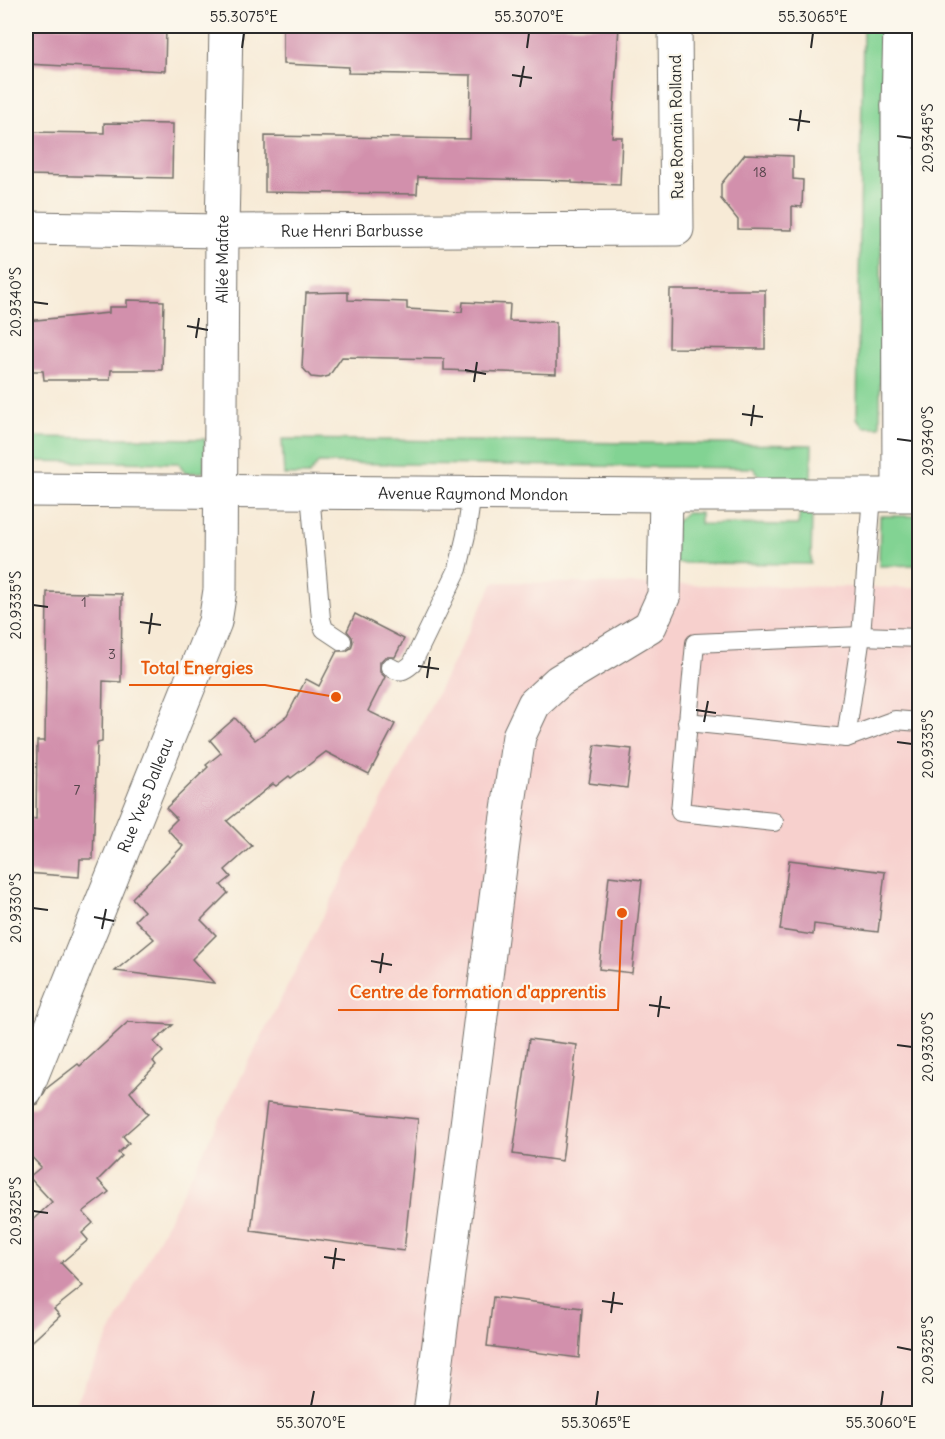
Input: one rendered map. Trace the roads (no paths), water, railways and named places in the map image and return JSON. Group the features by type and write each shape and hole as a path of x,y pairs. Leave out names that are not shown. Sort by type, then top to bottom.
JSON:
{"street":[{"name":"Allée Mafate","path":"221,492 222,231 226,26"},
{"name":"Rue Romain Rolland","path":"675,26 677,229"},
{"path":"897,495 909,108 900,26"},
{"name":"Rue Henri Barbusse","path":"26,228 222,231 677,229"},
{"name":"Avenue Raymond Mondon","path":"26,490 310,494 897,495"},
{"name":"Rue Yves Dalleau","path":"26,1090 215,621 220,590 221,492"},
{"path":"430,1413 505,828 519,736 534,704 559,681 650,626 664,595 666,495"}],"lane":[{"path":"310,494 321,619 324,629 342,641"},
{"path":"390,667 397,671 405,670 412,664 458,569 472,494"},
{"path":"846,738 861,636 897,495"},
{"path":"774,822 680,812 695,643 861,636 920,638"},
{"path":"687,722 846,738 895,720 920,722"}],"place":[{"name":"Total Energies","path":"336,697"},
{"name":"Centre de formation d'apprentis","path":"622,913"}]}
